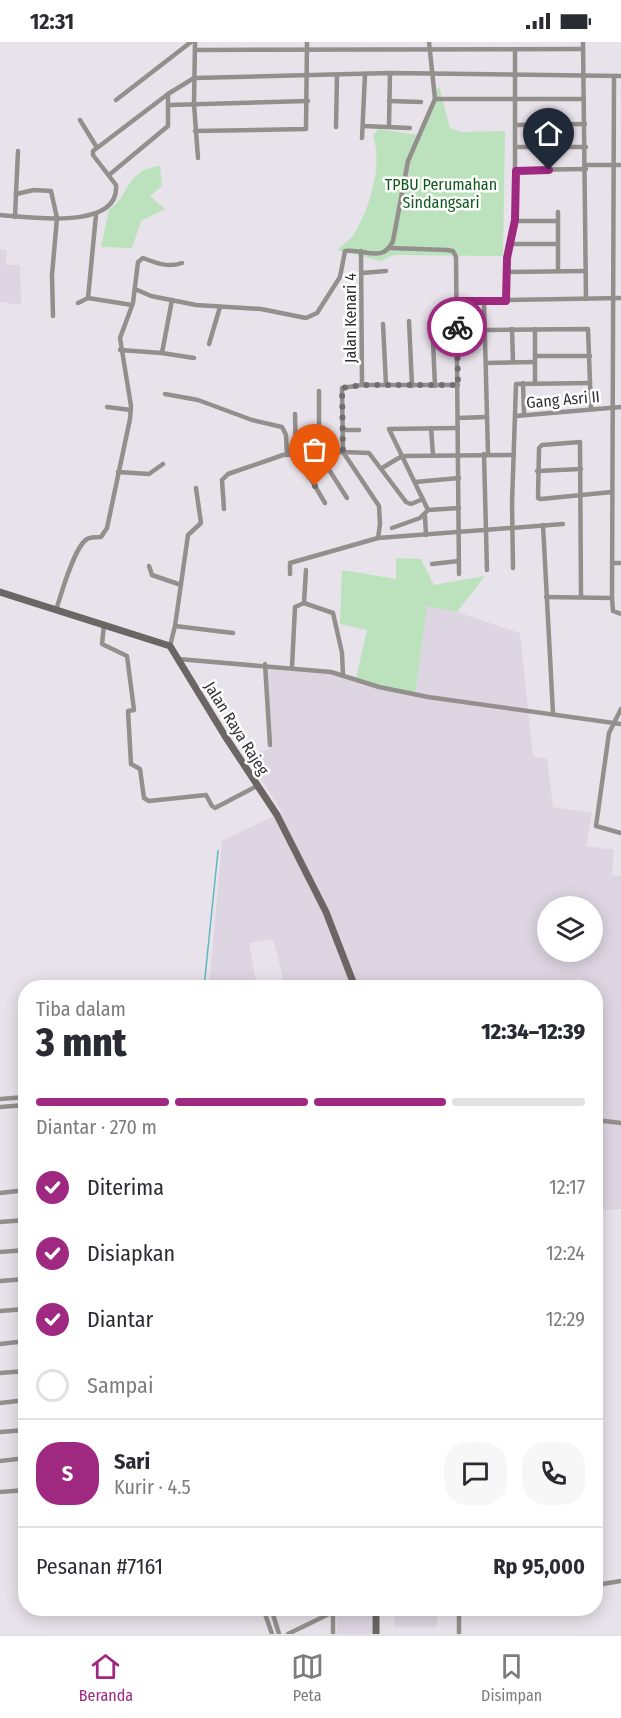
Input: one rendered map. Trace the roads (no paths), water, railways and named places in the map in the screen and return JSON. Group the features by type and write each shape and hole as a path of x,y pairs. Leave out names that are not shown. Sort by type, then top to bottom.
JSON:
{"main road":[{"path":"0,592 170,646"},
{"name":"Jalan Raya Rajeg","path":"170,646 277,815 326,912 352,980"},
{"path":"376,1616 376,1634"}],"street":[{"path":"116,100 193,42 198,158"},
{"path":"195,130 303,130 308,126 307,42"},
{"path":"390,248 401,207 408,161 435,99 429,42"},
{"path":"584,42 586,299"},
{"path":"195,50 583,49"},
{"path":"506,301 506,273 515,220 515,50"},
{"path":"362,138 364,74"},
{"path":"0,215 57,218 96,215 116,198 116,185 93,155 96,146 194,78 364,74 621,76"},
{"path":"389,126 390,74"},
{"path":"336,75 336,126"},
{"path":"614,76 612,598 613,611 621,614"},
{"path":"109,175 168,126 168,94"},
{"path":"435,99 584,99"},
{"path":"169,105 308,101"},
{"path":"389,101 422,102"},
{"path":"80,120 96,146"},
{"path":"516,124 585,124"},
{"path":"364,126 410,128"},
{"path":"516,147 586,147"},
{"path":"15,216 18,151"},
{"path":"516,171 621,165"},
{"path":"16,194 34,190 51,191 57,218 52,275 53,316"},
{"path":"558,212 558,271"},
{"path":"88,298 96,215"},
{"path":"515,220 557,221"},
{"path":"510,244 558,244"},
{"path":"135,290 172,300 261,309 306,318 313,316 340,277 345,251 378,254 390,248 453,251 456,257 459,574"},
{"name":"Jalan Kenari 4","path":"361,251 362,385"},
{"path":"56,610 67,576 84,542 89,538 101,537 107,528 131,410 120,350 124,322 132,305 140,260 173,266 182,263"},
{"path":"362,273 386,271"},
{"path":"506,273 585,271"},
{"path":"78,303 88,298 132,305"},
{"path":"456,301 621,298"},
{"path":"162,353 172,300"},
{"path":"484,301 487,570"},
{"path":"209,344 220,306"},
{"path":"432,320 435,386"},
{"path":"409,321 412,386"},
{"path":"383,324 386,385"},
{"path":"485,330 586,328 590,332 591,409"},
{"path":"513,329 513,362"},
{"path":"535,329 535,384"},
{"path":"120,350 194,358"},
{"path":"535,356 591,356"},
{"path":"486,363 535,362"},
{"path":"524,383 524,414"},
{"path":"513,568 516,385 590,383"},
{"path":"378,538 379,506 343,452 342,388 362,385 458,385"},
{"path":"319,391 319,453 347,498"},
{"path":"165,394 198,400 252,420 282,427 286,435 287,455"},
{"path":"107,407 131,410"},
{"name":"Gang Asri II","path":"516,416 621,407"},
{"path":"296,414 296,454 325,503"},
{"path":"458,418 486,417"},
{"path":"431,428 433,455"},
{"path":"428,510 389,429 458,428"},
{"path":"342,430 359,429"},
{"path":"581,595 581,495 580,444 578,441 540,446 537,498 581,495 612,492"},
{"path":"224,509 222,480 224,477 296,454 369,453 406,502 411,504 423,499"},
{"path":"382,468 402,456 514,455"},
{"path":"118,472 149,474 163,464"},
{"path":"537,471 580,469"},
{"path":"415,482 459,477"},
{"path":"170,646 176,626 188,533 201,523 196,488"},
{"path":"428,510 459,508"},
{"path":"426,535 425,516 428,510"},
{"path":"392,528 425,516"},
{"path":"290,574 290,563 378,538 563,524"},
{"path":"543,525 553,713"},
{"path":"432,564 459,561"},
{"path":"612,563 621,563"},
{"path":"148,566 152,575 181,585"},
{"path":"304,603 306,570"},
{"path":"546,597 581,595 612,598"},
{"path":"292,668 295,608 304,603 333,613 342,653 343,675"},
{"path":"104,625 102,644 121,652 128,659 134,710 128,711 131,764 140,769 144,798 149,801 206,795 212,807 215,808 257,786"},
{"path":"176,626 233,633"},
{"path":"178,659 265,664 343,675 379,687 428,697 621,724"},
{"path":"265,664 270,745"},
{"path":"621,709 612,722 596,826 621,833"},
{"path":"0,1099 18,1098"},
{"path":"0,1107 18,1106"},
{"path":"603,1121 621,1123"},
{"path":"0,1193 18,1191"},
{"path":"0,1222 18,1221"},
{"path":"0,1252 18,1251"},
{"path":"0,1281 18,1280"},
{"path":"0,1311 18,1310"},
{"path":"0,1344 18,1342"},
{"path":"0,1373 18,1372"},
{"path":"0,1403 18,1401"},
{"path":"0,1432 18,1431"},
{"path":"0,1461 18,1459"},
{"path":"0,1492 18,1491"},
{"path":"603,1584 621,1581"},
{"path":"266,1616 272,1634"},
{"path":"273,1616 279,1634"},
{"path":"288,1634 322,1616"},
{"path":"333,1616 333,1634"},
{"path":"459,1616 459,1634"}],"waterway":[{"path":"205,980 218,851"}],"park label":[{"name":"TPBU Perumahan Sindangsari","path":"441,193"}]}
